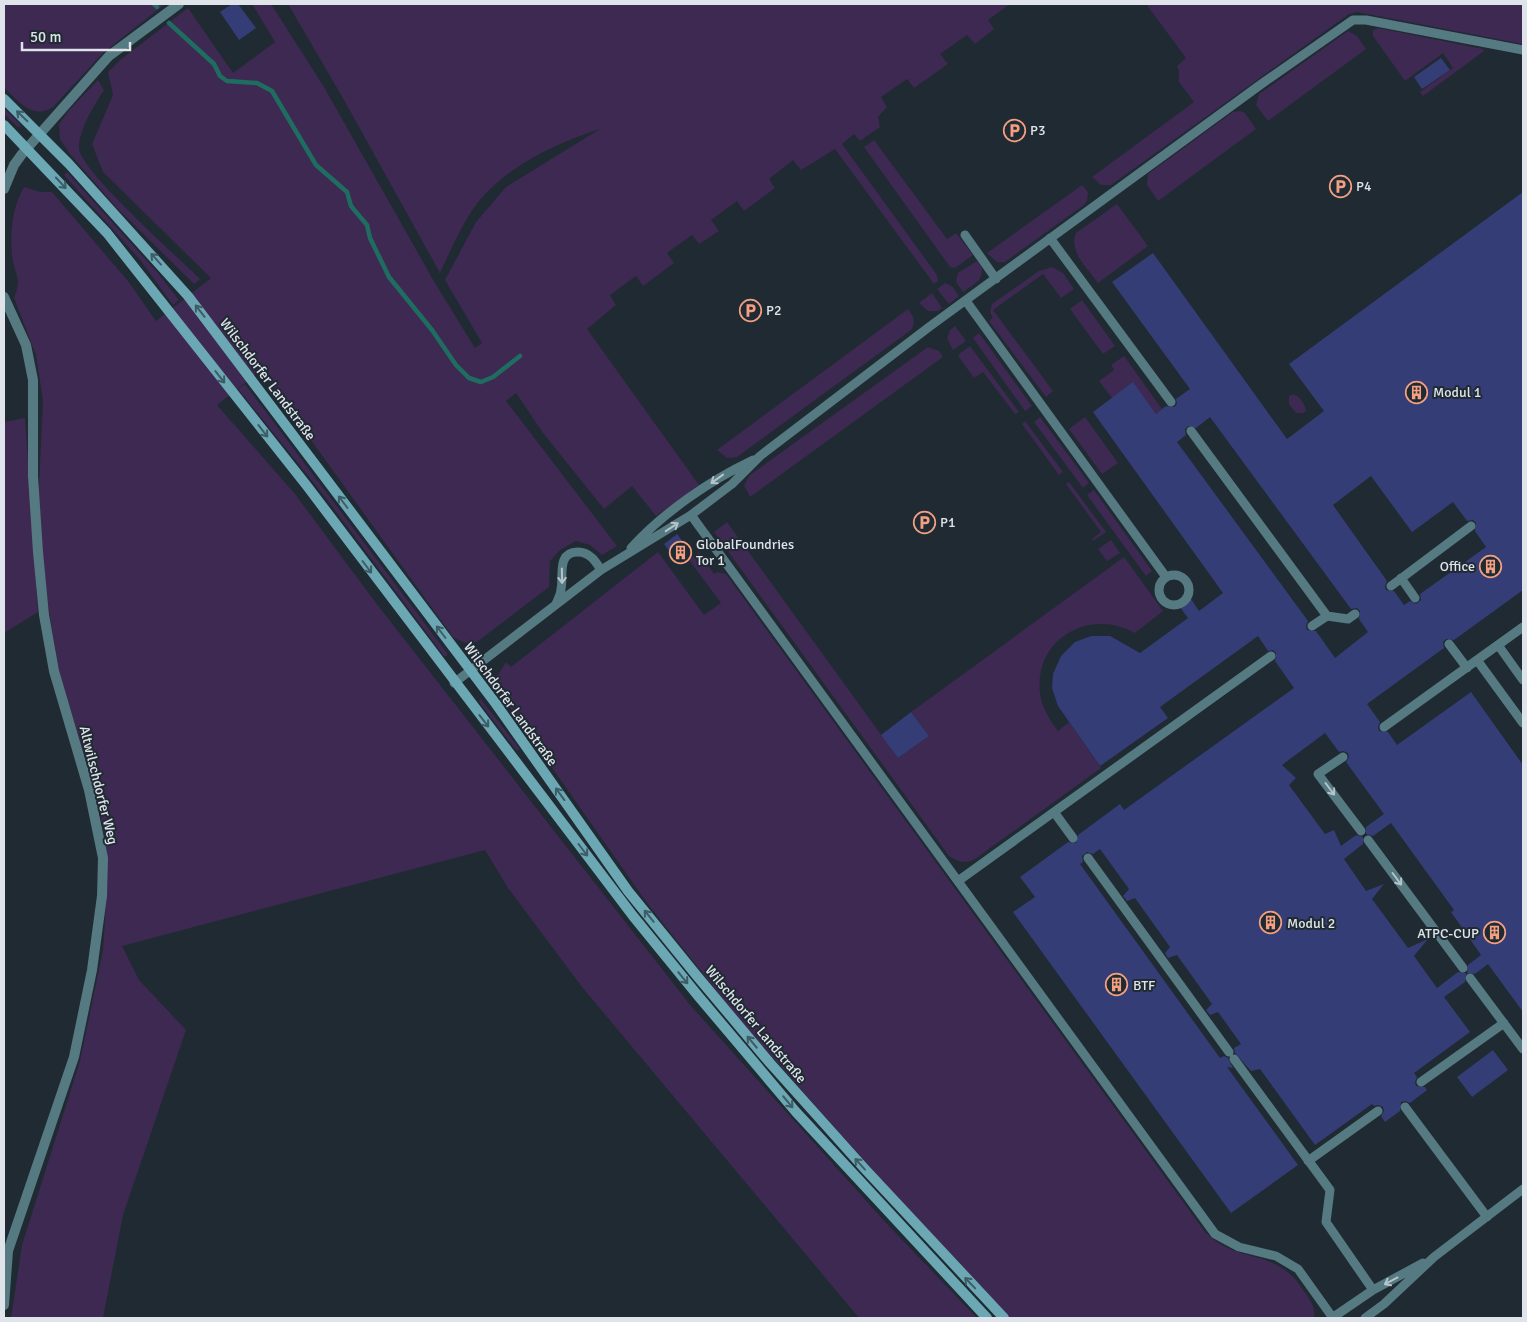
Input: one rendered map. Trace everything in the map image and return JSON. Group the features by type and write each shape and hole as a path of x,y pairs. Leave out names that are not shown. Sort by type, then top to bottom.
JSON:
{"main road":[{"name":"Wilschdorfer Landstraße","path":"4,98 34,140 306,486 633,916 796,1112 987,1318"},
{"name":"Wilschdorfer Landstraße","path":"4,125 34,140 188,296 470,671 628,891 770,1062 864,1168 1004,1318"}],"street":[{"path":"4,189 14,165 109,56 179,4"},
{"name":"Altwilschdorfer Weg","path":"4,297 26,345 33,380 33,476 44,615 54,671 89,790 103,858 102,896 92,970 74,1057 46,1144 8,1251 4,1305"}],"lane":[{"path":"454,683 601,570 691,515 732,484 760,456 1050,238 1352,20 1366,20 1523,50"},
{"path":"965,235 996,279"},
{"path":"1050,238 1171,402"},
{"path":"966,301 1166,577"},
{"path":"1191,431 1326,616"},
{"path":"625,554 648,530 724,474 760,456"},
{"path":"691,515 1215,1234 1239,1246 1276,1256 1298,1269 1333,1318 1373,1290 1434,1258"},
{"path":"1391,586 1471,526"},
{"path":"556,604 561,590 560,571 562,563 569,554 578,552 587,554 601,570"},
{"path":"1401,578 1415,598"},
{"path":"1312,626 1326,616 1348,619 1355,614"},
{"path":"1384,727 1523,627"},
{"path":"1449,644 1467,668"},
{"path":"1498,646 1523,680"},
{"path":"958,881 1271,656"},
{"path":"1477,660 1523,723"},
{"path":"1342,757 1318,774 1361,831"},
{"path":"1054,812 1073,838"},
{"path":"1368,840 1463,968"},
{"path":"1088,858 1330,1190 1326,1222 1373,1290"},
{"path":"1470,978 1523,1049"},
{"path":"1421,1082 1504,1023"},
{"path":"1405,1107 1486,1217"},
{"path":"1308,1161 1378,1111"},
{"path":"1364,1318 1384,1304 1434,1258 1523,1189"}],"shaded area":[{"path":"4,4 165,4 103,53 53,107 39,112 20,103 4,87"},
{"path":"252,4 271,4 324,87 435,283 475,348 482,343 445,280 476,222 506,187 600,129 547,150 530,159 499,181 485,194 468,216 440,273 344,100 288,4 1010,4 988,20 994,29 975,44 967,35 940,54 948,64 914,88 907,79 881,97 887,107 878,117 880,127 860,141 854,134 842,144 937,275 938,281 934,284 835,149 801,170 793,160 769,179 775,188 744,211 737,201 711,220 719,231 699,244 692,235 667,253 674,263 643,286 636,276 610,295 616,305 587,329 699,485 656,516 632,486 604,509 543,433 516,393 506,401 617,546 602,555 590,545 576,541 560,550 550,561 549,587 477,642 465,643 453,637 277,393 264,368 217,405 295,494 376,603 691,1006 887,1224 977,1318 859,1318 582,987 508,888 485,850 122,946 139,980 186,1030 123,1215 103,1318 11,1318 22,1245 80,1061 103,950 107,887 105,839 96,794 59,671 48,605 38,510 43,400 36,355 14,298 18,280 12,256 11,238 14,212 24,187 40,192 52,192 128,281 156,321 211,278 103,172 92,144 113,95 108,72 120,60 188,8 233,73 275,42"},
{"path":"1146,4 1523,4 1523,44 1357,12 1349,14 1111,185 1101,185 1092,177 1194,102 1179,82 1177,66 1186,58"},
{"path":"1378,28 1483,49 1484,51 1423,96 1420,92 1453,68 1443,53 1405,81 1373,36 1373,30"},
{"path":"1348,31 1357,36 1366,49 1268,121 1256,105 1259,94"},
{"path":"98,80 104,90 88,118 79,142 79,149 84,160 113,194 200,279 194,284 115,206 70,154 60,139 59,124 70,109"},
{"path":"4,108 21,127 18,127 4,114"},
{"path":"1241,111 1245,113 1256,129 1158,201 1147,185 1148,174 1233,112"},
{"path":"874,140 947,239 956,233 973,255 955,268 950,267 864,147"},
{"path":"67,172 157,272 179,300 173,305 141,261 64,175"},
{"path":"1082,185 1088,192 1087,201 1084,205 1005,262 997,262 987,253"},
{"path":"1117,204 1148,246 1098,283 1080,260 1074,240 1076,233"},
{"path":"977,261 982,268 981,276 977,282 963,292 956,282 958,273"},
{"path":"1052,267 1063,273 1074,289 1061,298 1043,274 993,310 1053,391 1046,397 989,321 993,318 990,312 992,304 1039,271"},
{"path":"945,283 953,287 959,296 949,304 937,289"},
{"path":"932,293 942,308 938,311 928,311 919,303"},
{"path":"1082,300 1115,346 1103,354 1070,309"},
{"path":"908,309 914,319 911,330 737,457 727,458 717,450"},
{"path":"955,326 966,341 953,350 947,338 950,330"},
{"path":"979,333 1032,406 1025,411 973,338"},
{"path":"970,346 1019,412 1015,414 983,372 974,378 958,355"},
{"path":"928,347 939,351 943,357 750,497 744,485 750,475"},
{"path":"1124,356 1162,409 1156,414 1133,383 1112,398 1099,381 1114,370 1111,365"},
{"path":"245,384 447,653 447,656 444,656 325,497 238,389"},
{"path":"1293,394 1303,403 1306,411 1303,413 1296,413 1289,404 1289,396"},
{"path":"1040,417 1089,483 1083,488 1034,422"},
{"path":"1085,417 1118,463 1102,474 1069,429"},
{"path":"25,418 38,612 4,633 4,422"},
{"path":"1025,421 1063,472 1059,475 1022,424"},
{"path":"1069,482 1106,532 1093,541 1092,539 1101,532 1066,484"},
{"path":"1094,490 1152,571 1146,576 1087,495"},
{"path":"727,522 898,758 929,736 911,712 1124,557 1163,611 1135,633 1118,626 1100,624 1084,626 1068,633 1056,643 1046,657 1041,674 1041,698 1052,722 1058,731 1069,722 1101,768 975,859 962,862 949,856 714,532"},
{"path":"1111,540 1120,553 1107,561 1098,549"},
{"path":"658,552 704,615 721,603 689,560 699,552 714,574 717,572 726,574 1205,1232 1226,1247 1275,1264 1288,1272 1311,1302 1314,1308 1314,1318 1010,1318 897,1198 742,1023 647,903 496,688 496,678 506,662 511,667"},
{"path":"480,698 519,750 516,750 479,702"}],"building":[{"path":"232,4 238,4 256,28 239,40 220,12"},
{"path":"1441,58 1450,70 1422,89 1414,77"},
{"path":"1523,192 1523,590 1454,640 1446,639 1443,642 1444,648 1367,704 1380,722 1379,731 1388,732 1397,745 1471,692 1523,765 1523,1012 1488,964 1475,974 1467,973 1468,965 1481,955 1451,912 1454,910 1391,823 1373,836 1366,834 1366,827 1384,814 1346,762 1349,757 1348,753 1339,752 1325,733 1282,765 1296,778 1289,785 1325,834 1334,830 1341,846 1356,835 1363,837 1363,844 1344,859 1366,891 1384,884 1372,899 1408,948 1428,939 1414,956 1437,988 1458,972 1466,973 1465,982 1444,997 1470,1032 1414,1073 1417,1077 1416,1086 1425,1087 1427,1090 1410,1103 1401,1102 1400,1111 1385,1122 1381,1116 1384,1111 1383,1107 1372,1104 1315,1145 1260,1069 1251,1071 1235,1053 1234,1048 1241,1044 1218,1012 1210,1015 1206,1010 1212,1004 1177,955 1168,958 1165,953 1170,947 1135,898 1127,901 1123,896 1129,889 1100,849 1093,854 1087,852 1082,856 1083,862 1080,864 1220,1058 1224,1056 1228,1058 1233,1068 1227,1067 1298,1165 1231,1213 1013,912 1035,897 1020,877 1068,842 1076,843 1078,835 1120,804 1124,810 1294,688 1275,661 1276,653 1273,650 1268,651 1258,636 1160,707 1168,718 1100,766 1058,706 1052,688 1053,674 1061,656 1075,642 1091,636 1110,636 1140,653 1188,618 1180,607 1191,599 1199,611 1223,593 1093,412 1133,382 1156,414 1166,406 1174,407 1177,404 1176,399 1190,389 1112,282 1153,253 1287,439 1324,411 1289,364","holes":["1210,417 1351,609 1357,608 1360,611 1359,619 1368,632 1335,658 1316,631 1307,630 1308,621 1177,442 1186,435 1185,429 1188,426 1196,428","1371,476 1412,532 1453,502 1467,521 1473,520 1476,523 1475,531 1486,547 1420,594 1421,600 1416,604 1410,601 1404,605 1394,591 1386,590 1387,581 1333,505"]},
{"path":"677,534 687,547 685,549 687,551 676,560 664,544"},
{"path":"911,712 929,736 898,758 881,735"},
{"path":"1493,1050 1508,1070 1472,1097 1457,1077"}],"waterway":[{"path":"154,4 157,7"},
{"path":"169,23 214,64 220,76 227,81 257,83 272,91 316,165 347,192 351,206 367,225 370,238 389,277 432,330 456,365 469,378 481,382 493,377 520,356"}],"place":[{"name":"P3","path":"1014,130"},
{"name":"P4","path":"1340,186"},
{"name":"P2","path":"750,310"},
{"name":"Modul 1","path":"1417,392"},
{"name":"P1","path":"924,522"},
{"name":"GlobalFoundries Tor 1","path":"680,552"},
{"name":"Office","path":"1491,566"},
{"name":"Modul 2","path":"1271,923"},
{"name":"ATPC-CUP","path":"1495,933"},
{"name":"BTF","path":"1117,985"}]}
